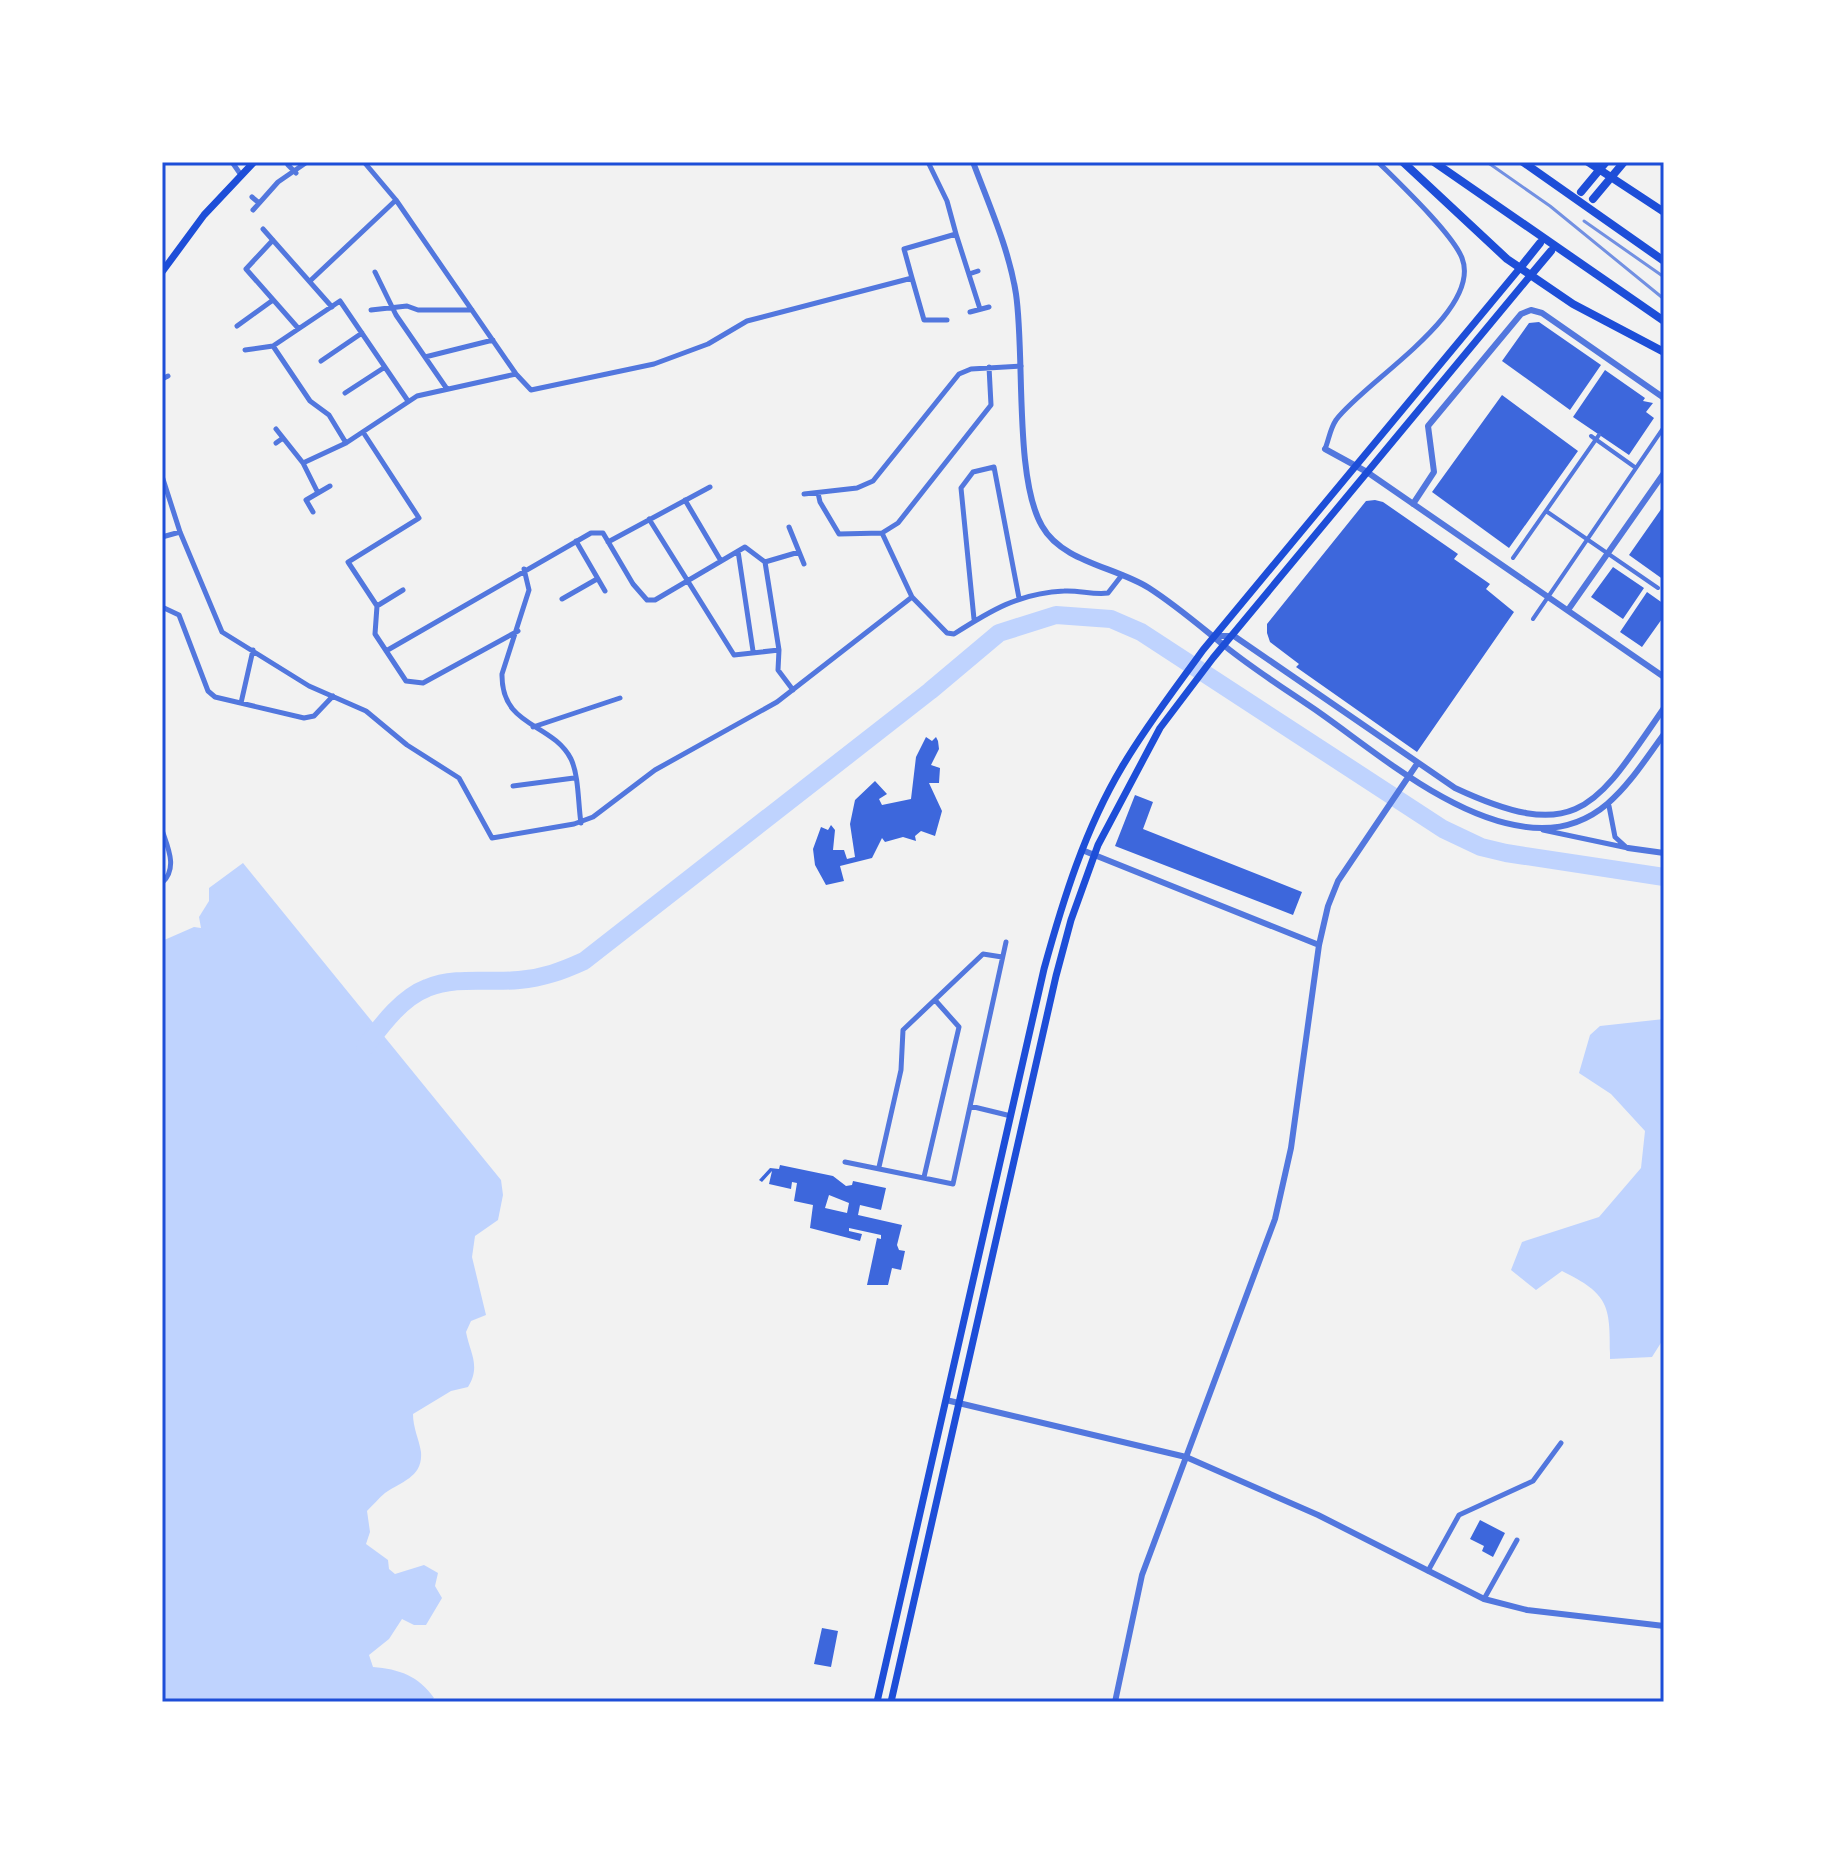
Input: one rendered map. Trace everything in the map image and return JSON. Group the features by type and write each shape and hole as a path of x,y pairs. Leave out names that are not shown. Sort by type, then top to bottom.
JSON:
{"main road":[{"path":"162,272 204,215 254,162"},
{"path":"1403,162 1475,232 1530,276 1573,304 1664,352"},
{"path":"1434,162 1664,321"},
{"path":"1523,162 1664,261"},
{"path":"1588,162 1603,166 1664,212"},
{"path":"1593,199 1624,162"},
{"path":"1581,192 1603,166"},
{"path":"877,1702 1044,969 1062,904 1082,850 1120,769 1184,675 1540,243"},
{"path":"891,1702 1056,976 1071,920 1094,855 1119,801 1153,740 1194,683 1551,251"}],"street":[{"path":"232,162 241,175"},
{"path":"253,210 278,182 296,173 307,162"},
{"path":"364,162 396,200 516,374 531,390 654,364 708,344 747,321 912,278"},
{"path":"928,162 947,201 980,309"},
{"path":"973,162 1012,276 1022,366 1029,490 1036,516 1060,547 1123,574 1175,606 1224,646 1408,776 1460,806 1538,828 1664,853"},
{"path":"1378,162 1450,240 1462,259 1464,276 1461,293 1445,314 1338,418 1325,449 1357,465 1664,677"},
{"path":"288,165 296,173"},
{"path":"252,197 259,203"},
{"path":"310,281 396,200"},
{"path":"263,229 332,307"},
{"path":"947,320 924,320 904,249 956,234"},
{"path":"273,240 246,269 298,328"},
{"path":"969,274 978,271"},
{"path":"375,272 391,307 447,389"},
{"path":"237,326 273,300"},
{"path":"245,350 273,346 340,301 408,401"},
{"path":"371,310 391,307 472,310"},
{"path":"970,312 989,307"},
{"path":"1413,504 1434,472 1428,426 1521,314 1531,310 1542,313 1664,398"},
{"path":"321,361 362,333"},
{"path":"425,357 493,340"},
{"path":"273,346 310,401 329,415 346,443"},
{"path":"804,494 857,488 873,481 949,384 971,369 1022,366"},
{"path":"345,393 385,367"},
{"path":"818,493 839,534 882,533 908,513 991,405 989,367"},
{"path":"303,463 346,443 408,401 516,374"},
{"path":"1533,619 1664,427"},
{"path":"276,429 303,463 318,493"},
{"path":"363,432 419,518 348,562 377,606 375,634 406,681 423,683 518,631"},
{"path":"1513,558 1595,437 1636,468"},
{"path":"276,443 283,438"},
{"path":"974,619 961,488 973,472 994,467 1019,598"},
{"path":"1568,610 1664,473"},
{"path":"162,476 180,532 222,632 309,686 366,711 407,745 459,778 492,838 581,823 655,770 752,717 793,690 912,597"},
{"path":"313,512 306,500 330,486"},
{"path":"608,542 710,487"},
{"path":"685,500 721,561"},
{"path":"1546,511 1658,588"},
{"path":"649,519 734,655 779,650"},
{"path":"789,527 804,564"},
{"path":"162,537 180,532"},
{"path":"386,651 524,569 591,533 603,533 647,600 655,600 745,547 765,562 779,650 778,670 793,690"},
{"path":"882,533 912,597 947,633 954,634 974,619 1019,598 1065,590 1108,593 1123,574"},
{"path":"576,541 605,591"},
{"path":"738,551 753,651"},
{"path":"765,562 799,552"},
{"path":"524,569 529,590 502,674 502,687 511,709 565,752 572,762 581,823"},
{"path":"562,599 597,579"},
{"path":"377,606 403,590"},
{"path":"162,607 179,615 208,691 241,703 304,718 314,716 333,696"},
{"path":"1214,636 1234,636 1417,764 1484,802 1539,815 1562,813 1590,802 1605,791 1664,708"},
{"path":"241,703 253,650"},
{"path":"162,683 162,711"},
{"path":"533,727 620,698"},
{"path":"1538,828 1580,822 1609,806 1664,734"},
{"path":"1115,1702 1142,1575 1275,1219 1291,1148 1319,945 1338,881 1417,764"},
{"path":"513,786 574,778"},
{"path":"1609,806 1615,837 1628,848"},
{"path":"162,830 171,861 171,871 162,883"},
{"path":"1082,850 1319,945"},
{"path":"845,1162 953,1184 1006,942"},
{"path":"879,1167 901,1070 903,1030 983,954 1002,957"},
{"path":"924,1177 959,1027 935,1000"},
{"path":"970,1106 1011,1116"},
{"path":"946,1400 1186,1457 1318,1515 1484,1599 1527,1610 1664,1626"},
{"path":"1428,1572 1459,1515 1533,1481 1561,1443"},
{"path":"1484,1599 1517,1540"}],"water":[{"path":"243,863 501,1180 503,1195 498,1220 475,1236 472,1257 486,1315 471,1321 466,1332 473,1360 472,1379 468,1387 451,1391 413,1414 421,1452 419,1467 367,1511 370,1532 366,1544 388,1560 389,1569 395,1574 424,1565 438,1573 435,1586 442,1598 426,1625 414,1625 402,1619 389,1639 369,1655 373,1667 400,1672 422,1684 434,1698 429,1702 162,1702 162,941 194,927 201,928 199,917 209,901 209,888"},
{"path":"1664,1019 1664,1338 1652,1357 1610,1359 1608,1315 1599,1296 1562,1271 1536,1290 1511,1270 1522,1242 1599,1217 1641,1168 1645,1131 1611,1094 1579,1073 1590,1035 1600,1026"}],"building":[{"path":"1539,322 1601,365 1570,410 1502,361 1529,323"},
{"path":"1605,370 1645,398 1643,401 1653,403 1646,412 1654,418 1629,455 1573,417"},
{"path":"1502,395 1578,451 1509,548 1432,492"},
{"path":"1366,501 1383,502 1458,554 1454,559 1490,584 1486,589 1514,612 1417,752 1296,667 1299,664 1270,642 1267,633 1267,624"},
{"path":"1664,505 1664,580 1629,555"},
{"path":"1613,567 1644,588 1623,619 1591,597"},
{"path":"1647,592 1664,604 1664,616 1642,647 1620,632"},
{"path":"926,737 932,741 936,737 939,749 931,765 940,768 939,783 929,783 942,811 935,836 921,831 915,836 916,841 903,837 885,842 882,838 872,858 840,866 844,881 826,885 815,865 813,849 821,827 828,830 831,825 835,830 833,850 844,850 847,859 855,857 850,824 855,800 875,781 887,794 879,799 882,805 911,799 916,757"},
{"path":"1135,795 1153,802 1143,829 1302,892 1293,915 1115,846"},
{"path":"780,1165 833,1176 846,1186 852,1185 853,1181 886,1188 881,1210 860,1205 858,1215 902,1225 897,1245 899,1250 905,1251 901,1270 892,1268 888,1285 867,1285 877,1238 881,1239 881,1235 849,1228 849,1231 862,1234 860,1241 810,1228 813,1205 794,1201 797,1183 792,1182 791,1189 769,1184 772,1171 762,1182 759,1180 770,1168 779,1169","holes":["829,1195 849,1203 847,1213 825,1208"]},
{"path":"1480,1520 1505,1533 1493,1557 1482,1551 1484,1546 1470,1539"},
{"path":"822,1628 838,1631 831,1667 814,1664"}],"waterway":[{"path":"365,1047 400,1006 427,988 461,981 536,978 584,961 930,691 999,633 1056,615 1111,619 1141,632 1443,829 1481,847 1664,877"}],"railway":[{"path":"1487,162 1550,206 1664,299"},
{"path":"1584,221 1664,277"}]}
